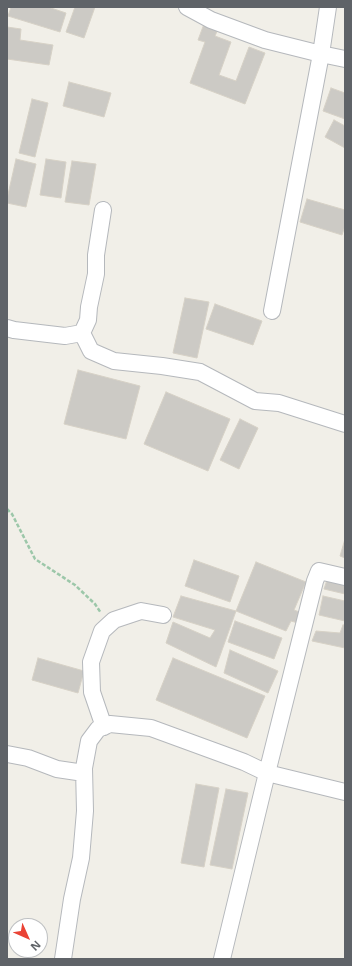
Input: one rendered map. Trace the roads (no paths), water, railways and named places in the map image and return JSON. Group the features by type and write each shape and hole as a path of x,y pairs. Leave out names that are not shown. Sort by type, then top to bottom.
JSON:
{"street":[{"path":"187,7 211,20 266,40 345,59"},
{"path":"272,311 321,54 328,7"},
{"path":"82,333 88,320 89,307 96,274 96,255 103,210"},
{"path":"7,328 65,336 82,333"},
{"path":"82,333 91,351 114,362 162,366 200,372 255,401 279,403 345,424"},
{"path":"222,959 315,581 319,572 345,577"},
{"path":"104,726 92,692 91,662 102,631 114,620 141,611 163,615"},
{"path":"63,959 72,898 81,858 85,811 84,768 89,741 98,729 110,724 151,728 244,762 267,773 345,792"},
{"path":"7,754 28,758 57,769 84,773"}]}
